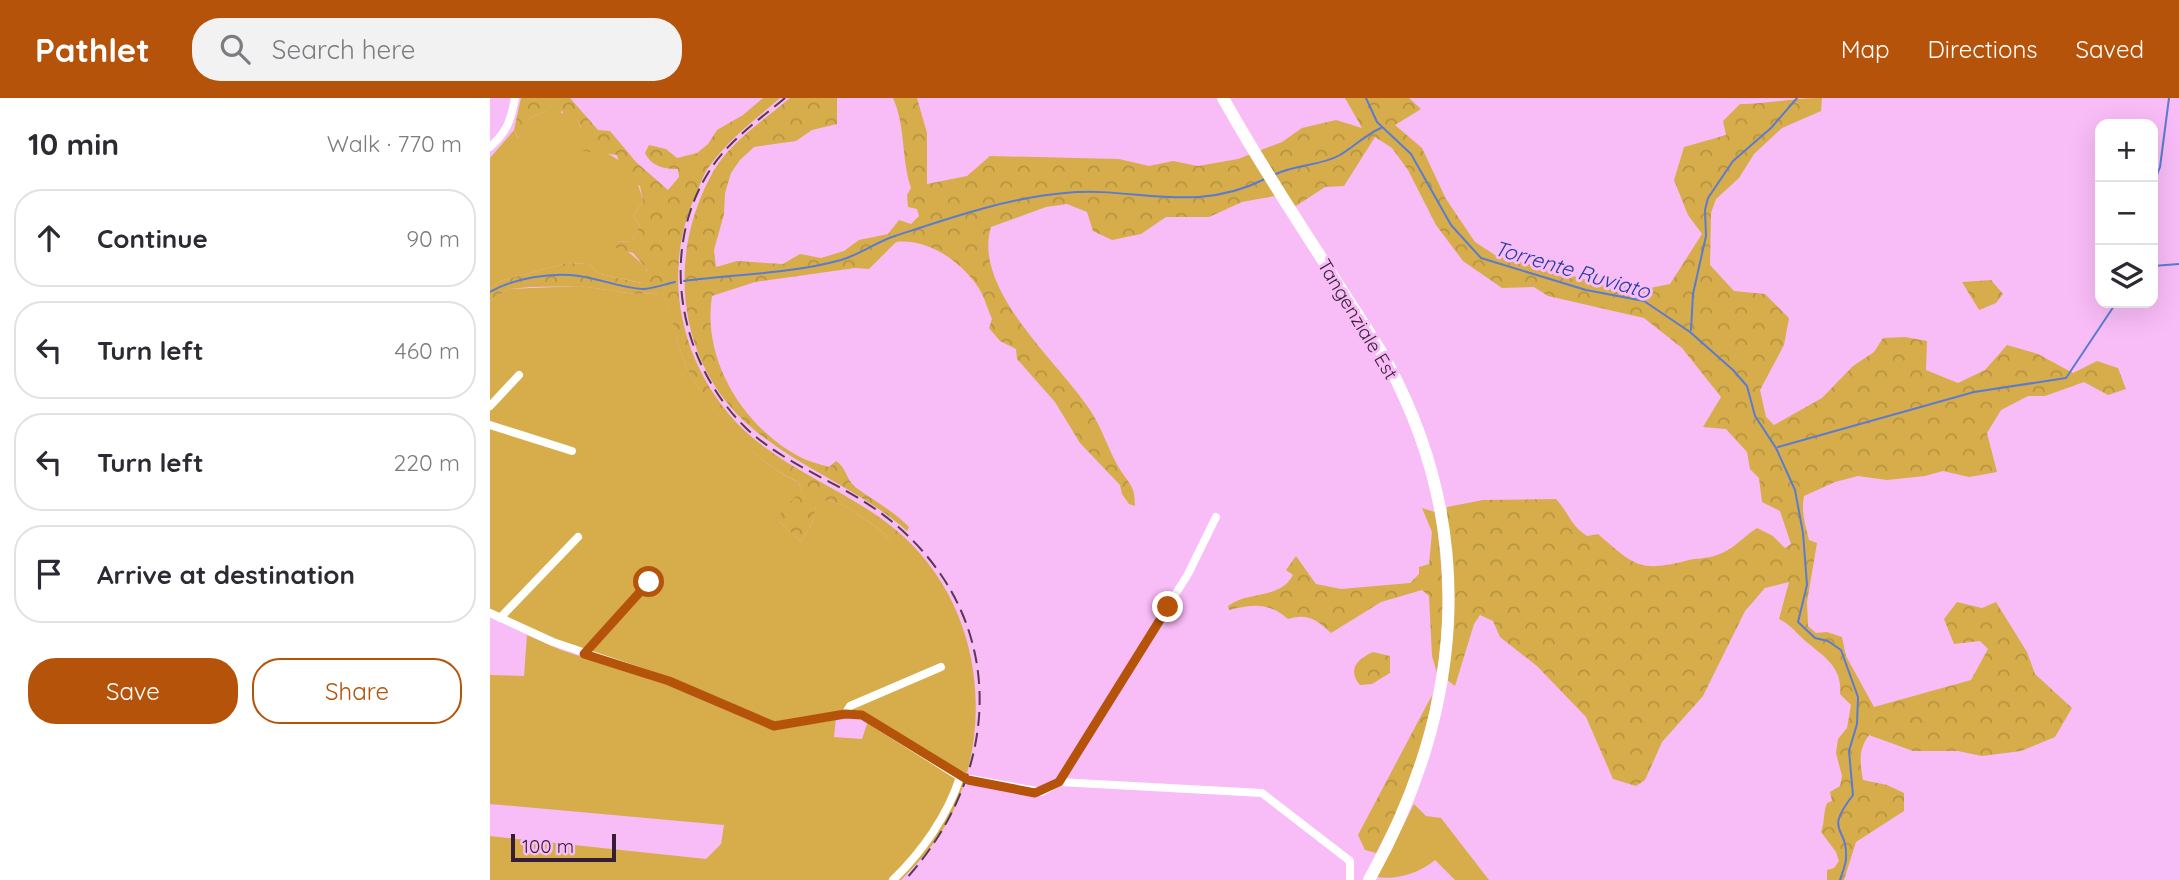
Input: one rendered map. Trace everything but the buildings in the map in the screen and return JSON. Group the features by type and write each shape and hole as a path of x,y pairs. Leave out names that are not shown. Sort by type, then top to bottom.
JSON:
{"main road":[{"name":"Tangenziale Est","path":"1223,98 1388,364 1422,444 1440,503 1446,560 1447,638 1441,693 1411,797 1369,880"}],"street":[{"path":"490,147 504,134 511,120 514,98"},
{"path":"490,406 519,375"},
{"path":"490,425 572,451"},
{"path":"1059,782 1181,585 1216,517"},
{"path":"500,618 578,537"},
{"path":"584,654 649,582"},
{"path":"490,613 584,654 669,681 774,726 845,714 862,715 960,777 1035,793 1059,782 1262,793 1350,861 1350,880"},
{"path":"845,714 850,706 941,667"},
{"path":"893,880 923,846 953,798 960,777"}],"green space":[{"path":"521,98 546,98 546,111 530,118 519,139 514,130"},
{"path":"546,98 559,98 563,106 561,113 576,117 581,128 574,140 619,160 627,167 639,187 643,202 633,215 640,225 632,241 617,242 647,268 642,283 600,274 588,264 567,263 503,280 490,288 490,158 514,130 518,138 530,118 546,111"},
{"path":"559,98 570,98 598,130 610,131 636,162 668,190 679,177 678,169 664,168 651,161 645,153 649,145 666,149 677,158 697,153 708,144 717,130 743,115 763,98 780,98 726,146 703,178 685,223 679,255 678,287 682,319 691,349 705,379 723,406 745,431 783,460 866,508 904,537 902,540 890,540 878,528 847,507 828,500 817,504 812,523 801,542 779,521 771,524 801,490 799,482 784,475 749,447 701,392 683,358 662,293 635,294 580,286 530,287 509,289 490,301 490,288 503,280 567,263 588,264 600,274 641,283 647,269 633,253 612,247 617,242 632,241 640,225 633,215 643,202 640,186 623,178 617,155 582,151 574,140 581,127 576,118 564,118"},
{"path":"790,98 837,98 837,124 812,130 796,141 754,147 740,160 731,173 725,193 724,214 714,250 716,267 737,261 783,264 800,254 821,258 844,251 859,240 888,234 899,220 911,224 919,216 917,209 908,207 907,195 911,188 900,120 893,98 917,98 927,133 927,184 967,176 990,156 1119,159 1149,166 1173,161 1198,166 1238,159 1282,142 1302,128 1336,120 1362,128 1345,98 1409,98 1421,109 1395,125 1422,148 1446,199 1475,242 1495,255 1599,283 1619,279 1640,290 1670,284 1702,234 1688,215 1674,180 1684,147 1726,135 1723,121 1740,104 1822,98 1821,111 1782,128 1754,154 1739,178 1716,199 1711,213 1710,265 1734,291 1765,294 1789,318 1784,345 1760,390 1766,417 1774,425 1822,398 1853,366 1874,352 1883,338 1905,337 1927,341 1926,370 1958,383 1985,370 2007,345 2038,354 2073,373 2097,361 2118,368 2126,389 2108,395 2084,382 2045,396 2028,396 2001,410 1987,433 1997,472 1969,477 1943,471 1887,480 1858,476 1835,482 1804,496 1803,512 1809,540 1817,543 1807,602 1808,626 1816,633 1827,632 1842,637 1846,656 1874,707 1971,680 1988,649 1980,641 1954,644 1944,619 1957,602 1982,608 1996,602 2027,652 2035,674 2072,708 2055,737 2021,751 1982,756 1958,751 1913,751 1869,735 1861,756 1863,780 1887,785 1904,793 1904,811 1856,842 1844,880 1827,880 1827,870 1834,868 1839,861 1836,852 1821,832 1827,803 1832,801 1830,792 1840,786 1842,776 1836,753 1838,739 1847,728 1851,705 1840,694 1838,675 1834,667 1779,619 1789,582 1765,588 1745,611 1703,696 1662,742 1645,780 1636,786 1613,779 1586,717 1537,666 1500,637 1493,621 1480,615 1474,624 1455,686 1447,680 1447,507 1483,500 1556,499 1573,523 1587,536 1598,534 1629,559 1646,566 1669,565 1723,553 1757,528 1773,536 1785,548 1791,544 1780,511 1762,502 1759,478 1750,469 1747,452 1726,429 1703,427 1721,397 1682,348 1644,318 1548,296 1534,287 1502,288 1463,261 1436,225 1408,170 1392,148 1375,137 1344,186 1325,187 1296,206 1274,196 1242,202 1209,217 1166,217 1141,234 1112,240 1093,231 1087,212 1067,204 1046,207 991,227 988,251 994,275 1006,300 1021,324 1090,410 1115,461 1133,489 1135,506 1129,504 1120,485 1080,443 1055,402 1017,359 1016,349 1000,341 989,328 992,319 976,284 961,267 941,252 919,244 896,242 869,269 855,268 755,282 712,296 713,343 730,388 744,408 778,443 798,456 829,467 836,461 855,487 902,520 909,527 907,531 870,503 790,455 752,428 727,402 707,373 694,341 686,307 685,273 689,238 698,204 720,161 748,132"},
{"path":"1991,280 2003,294 1996,303 1979,310 1962,282"},
{"path":"580,286 635,294 662,293 690,374 715,411 767,463 799,482 801,490 779,521 801,542 812,523 817,503 828,500 847,507 878,528 890,540 902,540 904,537 927,561 945,588 959,617 969,648 976,712 966,777 861,713 774,724 583,652 490,612 490,301 509,289"},
{"path":"1422,508 1435,512 1440,552 1442,613 1437,673 1432,656 1429,596 1422,590 1381,602 1331,633 1312,619 1288,619 1267,607 1246,606 1229,610 1228,606 1236,601 1272,592 1287,583 1293,575 1286,570 1296,556 1316,584 1341,589 1410,583 1419,574 1419,567 1429,564 1432,532"},
{"path":"527,635 561,650 667,685 768,728 836,718 834,737 862,739 868,721 964,782 960,796 939,835 901,880 490,880 490,836 706,859 721,844 724,825 490,804 490,675 524,676"},
{"path":"1373,652 1390,656 1390,673 1372,684 1360,685 1354,670 1362,658"},
{"path":"1432,695 1429,721 1403,801 1376,853 1365,850 1358,835"},
{"path":"1414,804 1426,816 1441,818 1489,880 1455,880 1435,860 1408,874 1377,877"}],"waterway":[{"name":"Torrente Ruviato","path":"1366,98 1377,122 1411,154 1451,225 1481,258 1586,290 1644,301 1690,332 1747,386 1755,416 1776,448 1795,490 1803,533 1807,585 1798,622 1815,638 1828,641 1841,650 1858,697 1857,724 1849,751 1853,795 1838,823 1846,847 1845,866 1840,880"},
{"path":"1691,330 1693,294 1706,236 1705,210 1708,198 1733,161 1771,128 1797,98"},
{"path":"2154,182 2160,167 2169,98"},
{"path":"1276,174 1333,159 1381,128"},
{"path":"684,281 822,265 855,255 895,236 1022,199 1091,192 1189,197 1239,190 1265,179"},
{"path":"2158,266 2179,264"},
{"path":"490,292 533,277 557,275 579,276 643,289 675,282"},
{"path":"1778,447 1974,392 2066,378 2113,308"}],"railway":[{"path":"785,98 727,148 712,167 695,199 685,233 681,268 683,304 691,338 705,372 723,402 747,429 781,455 855,496 890,520 929,559 957,602 974,648 980,695 975,744 961,791 938,837 905,880"}],"route":[{"path":"649,582 584,654 669,681 774,726 845,714 862,715 960,777 1035,793 1059,782 1168,607"}]}
